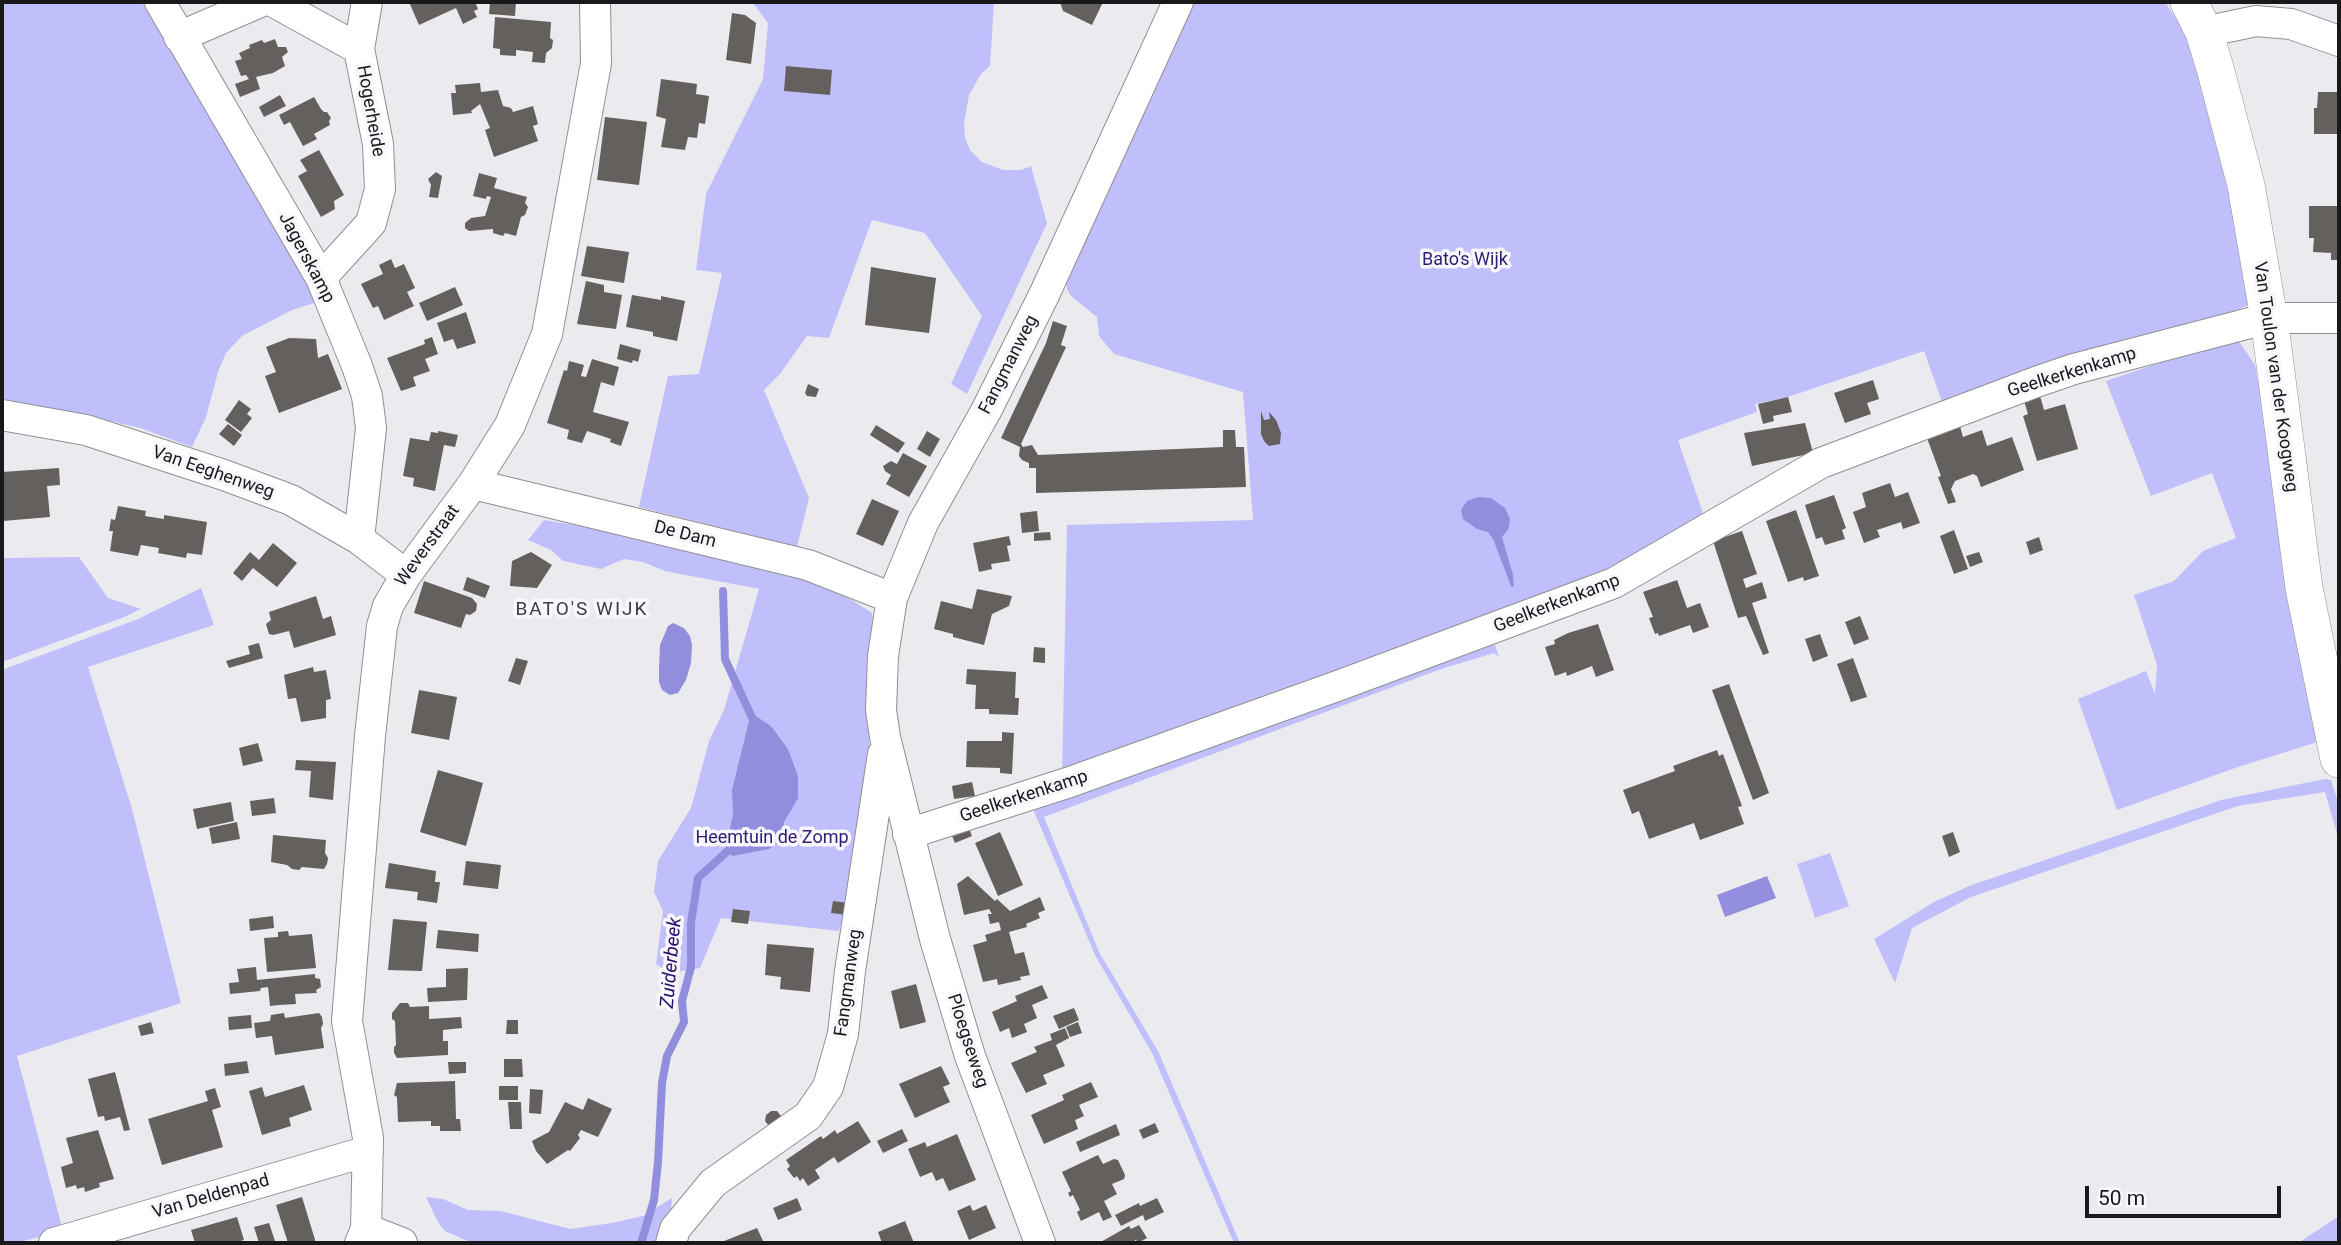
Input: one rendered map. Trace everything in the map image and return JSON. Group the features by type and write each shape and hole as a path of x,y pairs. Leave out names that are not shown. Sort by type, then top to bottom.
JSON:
{"street":[{"name":"Jagerskamp","path":"160,2 321,278 357,366 367,396 371,428 359,539"},
{"path":"179,37 260,2"},
{"name":"Hogerheide","path":"274,2 359,49"},
{"name":"Hogerheide","path":"321,278 370,223 380,189 378,144 359,49 367,2"},
{"name":"Weverstraat","path":"363,1236 368,1138 346,1021 378,647 388,606 406,575 473,484 510,425 547,334 596,63 595,2"},
{"name":"Fangmanweg","path":"908,834 881,710 883,656 892,598 923,523 986,411 1044,295 1178,2"},
{"path":"2197,17 2291,23 2339,41"},
{"name":"Van Toulon van der Koogweg","path":"2197,17 2246,185 2269,317 2304,588 2339,759"},
{"name":"Geelkerkenkamp","path":"908,834 1109,768 1614,583 1807,470 1838,455 2061,373 2269,317 2339,318"},
{"name":"Van Eeghenweg","path":"2,415 86,430 291,500 359,539 406,575"},
{"name":"De Dam","path":"473,484 808,565 892,598"},
{"name":"Fangmanweg","path":"671,1243 676,1229 713,1183 808,1116 828,1087 843,1034 886,737"},
{"name":"Ploegseweg","path":"908,834 935,939 970,1056 1040,1243"},
{"name":"Van Deldenpad","path":"54,1243 368,1151"},
{"path":"363,1236 402,1243"}],"green space":[{"path":"2,2 142,2 321,301 292,310 242,336 226,353 206,417 192,447 140,428 2,399"},
{"path":"752,2 994,2 990,66 981,74 969,95 964,123 965,137 970,150 982,162 1003,170 1021,170 1031,166 1047,223 967,394 951,384 982,316 925,233 872,220 829,338 807,336 780,374 764,390 809,498 797,547 639,507 668,376 699,374 722,273 696,270 706,194 763,79 768,23"},
{"name":"Bato's Wijk","path":"1187,2 2165,2 2193,44 2259,300 2239,309 2030,375 1945,410 1924,351 1788,397 1755,404 1757,412 1678,440 1706,522 1642,562 1062,779 1067,525 1253,520 1243,392 1114,354 1099,336 1097,317 1071,296 1067,289 1066,280"},
{"path":"2236,337 2255,365 2324,740 2117,810 2078,699 2146,671 2155,694 2157,665 2134,595 2174,581 2203,551 2236,538 2212,473 2151,496 2106,381"},
{"name":"Heemtuin de Zomp","path":"544,520 617,532 792,572 832,588 871,612 875,622 868,700 870,765 846,906 839,931 721,918 700,968 670,973 656,964 663,911 654,892 658,861 691,808 709,741 724,710 759,589 665,571 643,562 624,559 601,569 563,561 551,550 528,540"},
{"path":"79,557 108,598 141,609 2,662 2,558"},
{"path":"201,588 214,625 88,667 132,809 181,1003 17,1056 63,1231 15,1243 2,1243 2,670 138,619"},
{"path":"1494,642 1499,657 1494,653 1441,669 1044,817 1099,952 1158,1051 1240,1243 1234,1243 1152,1053 1095,955 1033,809"},
{"path":"2331,780 2339,805 2339,841 2325,792 2238,806 1971,897 1912,928 1895,983 1874,939 1934,902 1969,886 2221,800"},
{"path":"1830,853 1849,906 1815,918 1797,864"},
{"path":"426,1197 443,1199 468,1210 501,1211 570,1229 643,1216 672,1198 670,1221 657,1243 472,1243 445,1231"},
{"path":"2339,1216 2339,1243 2298,1243"}],"shaded area":[{"path":"1478,497 1491,498 1505,508 1510,519 1509,528 1502,537 1514,587 1511,586 1488,532 1477,529 1463,519 1461,510 1467,501"},
{"path":"673,623 684,628 692,645 686,680 678,693 670,695 662,690 659,682 660,645 668,626"},
{"path":"751,713 771,726 788,749 798,776 798,798 784,822 778,843 769,849 733,856 725,852 733,814 732,790"},
{"path":"1767,876 1776,898 1725,917 1717,895"}],"building":[{"path":"409,2 475,2 478,9 474,11 477,17 463,24 456,8 419,25"},
{"path":"490,2 516,2 515,16 489,14"},
{"path":"1060,2 1103,2 1092,25 1063,11"},
{"path":"732,13 745,15 756,23 751,64 726,60"},
{"path":"495,17 551,22 552,48 546,53 545,63 532,62 533,52 516,50 516,56 500,55 500,49 493,48"},
{"path":"275,39 278,47 286,47 288,52 282,57 285,66 273,73 256,77 260,89 240,97 235,84 249,79 246,75 241,76 235,61 242,59 239,53 250,48 249,45"},
{"path":"786,66 832,70 830,95 784,91"},
{"path":"661,79 697,84 696,94 709,96 705,124 699,123 697,138 688,137 685,150 661,147 666,119 656,116"},
{"path":"480,83 481,92 498,90 503,106 511,108 513,112 533,106 538,124 533,126 538,141 494,157 485,130 490,128 480,104 472,113 453,115 451,93 456,93 455,85"},
{"path":"2318,92 2339,92 2339,134 2314,134 2314,108 2317,108"},
{"path":"280,95 286,106 264,117 259,107"},
{"path":"314,97 321,109 331,118 330,125 314,134 317,139 303,146 290,122 284,125 279,115"},
{"path":"605,117 647,122 639,185 597,180"},
{"path":"319,150 344,195 334,201 335,209 321,217 298,176 307,171 300,160"},
{"path":"436,172 442,176 438,198 429,197 431,185 428,179"},
{"path":"479,173 497,178 494,188 527,197 525,203 528,207 525,215 521,217 516,236 493,233 493,229 469,231 465,228 465,223 471,218 485,216 491,197 487,196 486,199 473,196"},
{"path":"2309,206 2339,206 2339,260 2331,260 2331,253 2313,252 2314,238 2309,238"},
{"path":"587,246 629,252 624,283 581,276"},
{"path":"391,259 395,268 404,264 415,288 407,292 414,306 384,320 378,306 373,308 361,284 383,274 379,265"},
{"path":"871,267 936,278 929,333 865,325"},
{"path":"586,281 604,285 604,292 622,295 616,329 577,324"},
{"path":"455,287 463,305 427,321 419,303"},
{"path":"632,295 661,300 661,296 685,301 677,341 653,336 653,332 626,327"},
{"path":"466,312 476,343 457,349 453,339 444,342 437,323"},
{"path":"1053,321 1067,326 1061,345 1066,347 1021,444 1023,447 1032,445 1038,455 1223,447 1223,430 1235,430 1236,447 1244,447 1246,487 1036,493 1036,468 1029,468 1029,463 1022,460 1019,456 1020,447 1001,438 1046,343"},
{"path":"432,337 438,354 425,359 430,371 413,377 416,386 401,391 387,358 425,344 424,340"},
{"path":"289,338 316,339 318,358 328,354 342,389 279,413 265,376 276,372 266,347"},
{"path":"620,344 641,350 638,362 617,359"},
{"path":"592,359 619,367 614,386 601,382 593,412 629,422 621,446 610,442 611,439 587,431 582,443 567,439 569,430 547,423 569,361 584,365 581,376 586,377"},
{"path":"1873,380 1879,399 1867,403 1871,414 1845,423 1834,393"},
{"path":"808,384 819,389 816,397 807,396 805,393"},
{"path":"2040,396 2044,410 2065,404 2078,449 2037,461 2023,416 2028,414 2024,401"},
{"path":"1788,397 1792,412 1773,416 1774,421 1763,424 1758,404"},
{"path":"239,400 251,409 247,414 252,418 241,432 225,420"},
{"path":"1261,411 1264,420 1270,419 1269,412 1276,420 1281,433 1280,444 1269,446 1264,441 1261,434"},
{"path":"1805,423 1813,453 1752,466 1744,433"},
{"path":"228,424 242,435 234,446 219,434"},
{"path":"876,425 905,443 898,453 870,435"},
{"path":"1960,426 1963,437 1982,430 1987,446 2012,437 2024,470 1981,487 1977,476 1973,474 1955,481 1951,489 1956,502 1948,504 1927,438"},
{"path":"927,431 940,439 930,457 917,449"},
{"path":"431,432 458,435 455,447 444,445 435,491 413,486 414,478 403,476 410,438 429,441"},
{"path":"903,453 927,466 909,497 886,484 891,475 883,466 891,461 897,464"},
{"path":"59,468 60,485 47,486 50,517 3,521 2,472"},
{"path":"1890,483 1895,497 1908,492 1920,523 1903,529 1901,522 1877,530 1880,537 1864,543 1853,512 1866,507 1862,493"},
{"path":"1834,495 1846,528 1842,530 1845,539 1825,545 1822,537 1816,539 1805,505"},
{"path":"872,499 899,511 883,546 856,534"},
{"path":"118,506 146,511 145,516 164,519 164,515 207,522 202,555 187,553 186,558 158,553 159,548 141,545 138,556 110,551 113,531 109,531 111,519 115,520"},
{"path":"1796,510 1819,576 1788,582 1766,521"},
{"path":"1037,511 1039,531 1022,533 1020,513"},
{"path":"1954,530 1968,569 1954,574 1940,536"},
{"path":"1742,531 1757,574 1743,579 1746,588 1762,582 1767,598 1752,603 1769,653 1763,655 1746,616 1738,618 1713,541"},
{"path":"1050,532 1051,540 1034,541 1034,533"},
{"path":"1009,536 1011,545 1007,546 1010,561 991,564 992,569 979,572 973,543"},
{"path":"2039,537 2043,550 2030,555 2026,542"},
{"path":"273,543 297,563 277,587 253,568 242,581 233,573 250,552 259,560"},
{"path":"531,552 552,565 537,588 510,586 512,561"},
{"path":"1979,552 1983,562 1970,567 1966,556"},
{"path":"467,577 490,586 485,598 463,590"},
{"path":"1677,580 1687,608 1700,603 1709,627 1693,633 1690,625 1659,636 1658,633 1655,634 1649,618 1653,617 1643,592"},
{"path":"424,581 472,598 477,604 476,611 470,615 466,614 461,628 414,613"},
{"path":"977,589 1012,596 1009,606 992,614 984,645 934,629 941,601 972,609"},
{"path":"316,596 323,619 331,616 336,635 294,648 289,631 269,634 266,624 271,620 269,612"},
{"path":"1860,616 1869,639 1854,645 1845,622"},
{"path":"1598,624 1614,670 1596,677 1592,666 1567,676 1566,672 1555,676 1545,647 1555,644 1554,640 1568,633"},
{"path":"1820,634 1828,656 1813,662 1805,639"},
{"path":"259,643 263,658 229,668 226,661 250,654 248,646"},
{"path":"1034,647 1045,648 1045,663 1033,662"},
{"path":"516,658 528,661 520,685 508,681"},
{"path":"1853,658 1867,697 1851,702 1837,664"},
{"path":"313,667 314,672 326,670 331,699 326,700 326,718 301,722 296,698 288,699 284,675"},
{"path":"967,669 1016,672 1015,698 1019,698 1018,715 989,714 989,709 975,709 976,685 966,684"},
{"path":"1729,684 1769,793 1753,800 1712,690"},
{"path":"419,690 457,697 449,740 411,733"},
{"path":"1002,732 1014,733 1012,774 1000,773 1000,768 966,767 967,741 1002,741"},
{"path":"258,743 263,761 243,766 239,748"},
{"path":"1717,750 1719,756 1723,754 1742,806 1738,807 1744,824 1700,840 1694,823 1649,839 1639,811 1632,814 1623,790 1675,771 1673,766"},
{"path":"296,760 336,762 333,800 309,797 311,771 295,770"},
{"path":"438,770 483,783 466,846 420,832"},
{"path":"972,782 975,796 954,799 952,786"},
{"path":"274,798 276,813 252,816 250,801"},
{"path":"231,802 234,821 197,829 193,809"},
{"path":"237,822 240,839 212,844 209,828"},
{"path":"968,826 972,836 955,843 950,831"},
{"path":"1000,832 1023,885 998,896 975,843"},
{"path":"1953,832 1960,852 1949,857 1942,836"},
{"path":"273,835 326,840 325,853 328,858 324,869 302,867 299,870 271,862"},
{"path":"466,861 501,865 498,889 463,885"},
{"path":"389,863 436,871 435,882 440,882 437,903 417,900 418,892 385,888"},
{"path":"968,876 1010,911 1040,897 1045,910 1038,913 1040,918 1026,924 1027,927 1009,932 1015,954 1024,952 1030,975 998,985 997,979 983,982 973,945 987,941 985,935 1001,930 999,922 990,924 988,914 992,914 989,909 964,915 957,884"},
{"path":"833,901 848,903 847,915 831,913"},
{"path":"733,909 750,911 748,924 731,922"},
{"path":"273,916 274,928 250,931 249,919"},
{"path":"393,919 427,922 422,971 388,970"},
{"path":"438,930 479,934 478,952 436,948"},
{"path":"288,931 289,936 312,934 316,968 267,972 264,938 278,937 278,932"},
{"path":"767,944 814,948 810,992 780,989 781,977 765,975"},
{"path":"256,967 257,980 315,974 315,978 320,979 321,987 316,990 317,993 295,994 296,1004 270,1006 268,987 261,988 260,991 230,994 229,983 239,982 237,969"},
{"path":"468,968 467,1000 428,1002 427,988 446,987 446,969"},
{"path":"916,984 926,1022 900,1029 891,991"},
{"path":"1042,985 1048,998 1032,1005 1037,1018 1024,1024 1027,1032 1012,1038 1009,1028 1000,1032 992,1012 1017,1001 1015,996"},
{"path":"400,1003 408,1003 410,1007 429,1006 429,1019 461,1017 462,1028 443,1030 443,1041 448,1041 448,1055 397,1058 394,1053 395,1021 392,1019 392,1013"},
{"path":"1074,1008 1079,1020 1059,1029 1053,1016"},
{"path":"284,1013 285,1018 319,1013 323,1024 321,1028 324,1048 275,1055 272,1036 256,1038 254,1023 270,1021 271,1015"},
{"path":"251,1015 252,1028 229,1030 228,1017"},
{"path":"507,1020 518,1020 518,1034 506,1034"},
{"path":"151,1022 154,1033 141,1036 138,1026"},
{"path":"1078,1022 1082,1033 1070,1037 1066,1027"},
{"path":"1065,1028 1069,1038 1056,1045 1065,1066 1043,1075 1047,1084 1026,1093 1011,1063 1037,1052 1034,1047 1052,1040 1050,1034"},
{"path":"504,1059 522,1059 523,1077 504,1077"},
{"path":"247,1061 249,1073 225,1076 224,1064"},
{"path":"448,1062 466,1062 466,1073 449,1074"},
{"path":"941,1066 950,1084 943,1087 950,1102 915,1118 899,1084"},
{"path":"115,1072 130,1130 124,1131 120,1117 105,1121 104,1116 98,1117 88,1079"},
{"path":"455,1081 456,1119 460,1119 461,1131 440,1131 440,1126 431,1126 431,1121 398,1122 397,1097 394,1095 397,1083"},
{"path":"1091,1082 1098,1097 1079,1105 1084,1116 1075,1120 1078,1129 1044,1144 1031,1115 1064,1100 1062,1095"},
{"path":"304,1085 312,1110 289,1118 291,1126 262,1135 249,1091 262,1087 265,1097"},
{"path":"499,1086 518,1086 518,1100 499,1100"},
{"path":"215,1088 221,1107 212,1110 223,1147 162,1165 148,1119 208,1101 205,1091"},
{"path":"530,1089 543,1090 541,1114 529,1113"},
{"path":"588,1098 612,1109 598,1137 581,1130 578,1135 580,1138 570,1151 547,1164 536,1151 532,1141 549,1132 565,1102 583,1110"},
{"path":"508,1102 521,1102 522,1129 510,1129"},
{"path":"777,1111 781,1116 780,1122 769,1126 765,1121 766,1115"},
{"path":"858,1121 871,1142 838,1163 834,1157 815,1170 820,1178 808,1186 803,1178 800,1181 797,1176 794,1178 787,1169 790,1166 786,1160 821,1136 823,1139 835,1130 837,1134"},
{"path":"1155,1123 1159,1132 1143,1139 1139,1130"},
{"path":"1116,1124 1120,1135 1080,1152 1076,1142"},
{"path":"902,1129 908,1141 883,1153 877,1141"},
{"path":"98,1130 114,1179 99,1183 100,1187 85,1192 84,1187 77,1189 76,1185 66,1188 61,1167 73,1163 66,1138"},
{"path":"957,1134 976,1180 949,1191 943,1178 936,1181 932,1172 920,1177 908,1149 925,1142 927,1147"},
{"path":"1098,1155 1103,1164 1118,1160 1125,1175 1124,1179 1112,1184 1117,1194 1104,1201 1112,1217 1103,1221 1099,1212 1081,1221 1077,1212 1080,1210 1073,1195 1070,1197 1068,1193 1071,1191 1062,1172"},
{"path":"302,1197 316,1243 288,1243 276,1205"},
{"path":"797,1198 802,1210 778,1220 773,1208"},
{"path":"1157,1198 1164,1212 1145,1221 1143,1215 1121,1226 1115,1215 1139,1203 1140,1206"},
{"path":"970,1205 973,1211 986,1205 996,1228 969,1240 957,1211"},
{"path":"237,1217 244,1240 233,1243 195,1243 191,1230"},
{"path":"905,1221 914,1243 882,1243 878,1232"},
{"path":"269,1223 275,1241 259,1243 254,1227"},
{"path":"1139,1225 1147,1238 1138,1243 1136,1240 1130,1243 1099,1243 1129,1226 1131,1229"},
{"path":"757,1228 764,1243 719,1243"}],"waterway":[{"name":"Zuiderbeek","path":"723,591 725,659 754,722"},
{"name":"Zuiderbeek","path":"641,1243 654,1200 662,1083 667,1056 684,1022 682,1001 691,967 691,923 698,878 732,847"}],"district":[{"name":"BATO'S WIJK","path":"582,610"}]}
